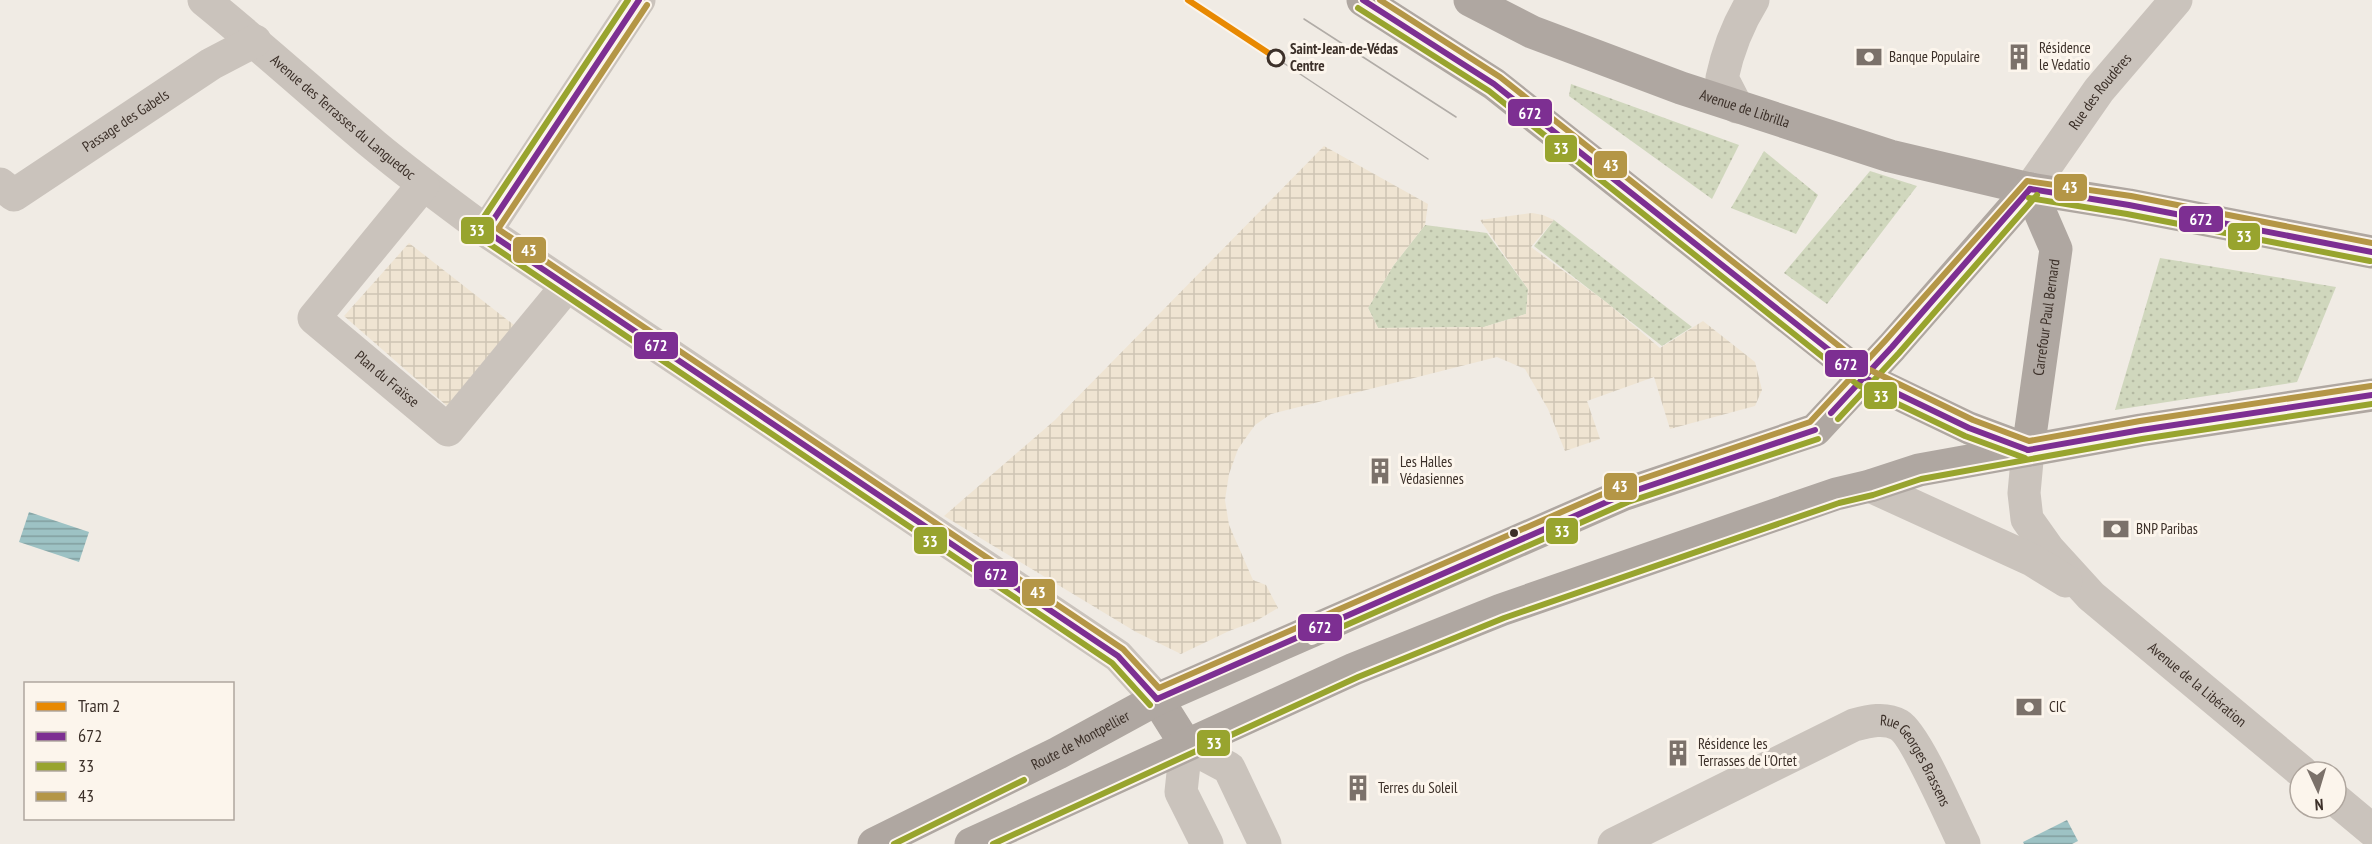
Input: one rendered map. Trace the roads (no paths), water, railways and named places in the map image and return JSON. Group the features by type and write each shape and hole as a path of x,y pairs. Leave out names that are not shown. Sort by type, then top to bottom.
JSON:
{"main road":[{"path":"1363,0 1494,84 1863,376 1969,428 2028,450"},
{"name":"Avenue de Librilla","path":"1470,0 1532,32 1737,107 1890,156 2030,189"},
{"path":"1863,376 1892,348 2030,189 2129,205 2372,252"},
{"name":"Carrefour Paul Bernard","path":"2028,450 2056,249 2030,189"},
{"name":"Route de Montpellier","path":"874,844 1058,753 1157,699 1625,494 1815,430 1863,376"},
{"path":"971,844 1354,669 1501,610 1836,494 1919,470 2140,430 2372,395"},
{"path":"1157,699 1186,746"}],"street":[{"name":"Avenue des Terrasses du Languedoc","path":"204,0 255,40 423,185 567,286 1118,656 1157,699"},
{"path":"486,231 639,0"},
{"path":"1737,107 1722,78 1742,19 1753,0"},
{"name":"Rue des Roudères","path":"2030,189 2099,90 2176,0"},
{"name":"Passage des Gabels","path":"0,184 14,195 211,64 255,40"},
{"name":"Plan du Fraïsse","path":"423,185 314,318 448,430 567,286"},
{"name":"Avenue de la Libération","path":"2028,450 2024,493 2027,519 2049,550 2091,596 2288,760"},
{"name":"Avenue de la Libération","path":"1870,486 2032,560 2091,596"},
{"name":"Rue Georges Brassens","path":"1614,844 1854,725 1878,719 1900,725 1915,744 1964,844"},
{"path":"1207,844 1181,792 1186,746 1229,768 1265,844"},
{"path":"2348,810 2372,830"}],"water":[{"path":"29,512 89,532 79,562 19,542"},
{"path":"2067,820 2078,841 2072,844 2024,844 2023,842"}],"tram line":[{"name":"2","path":"1188,0 1276,58"},
{"path":"1304,19 1456,117"},
{"path":"1276,58 1428,159"}],"place":[{"name":"Banque Populaire","path":"1869,57"},
{"name":"Résidence le Vedatio","path":"2019,57"},
{"name":"Saint-Jean-de-Védas Centre","path":"1276,58"},
{"name":"Les Halles Védasiennes","path":"1380,471"},
{"name":"BNP Paribas","path":"2116,529"},
{"name":"CIC","path":"2029,707"},
{"name":"Résidence les Terrasses de l'Ortet","path":"1678,753"},
{"name":"Terres du Soleil","path":"1358,788"}]}
